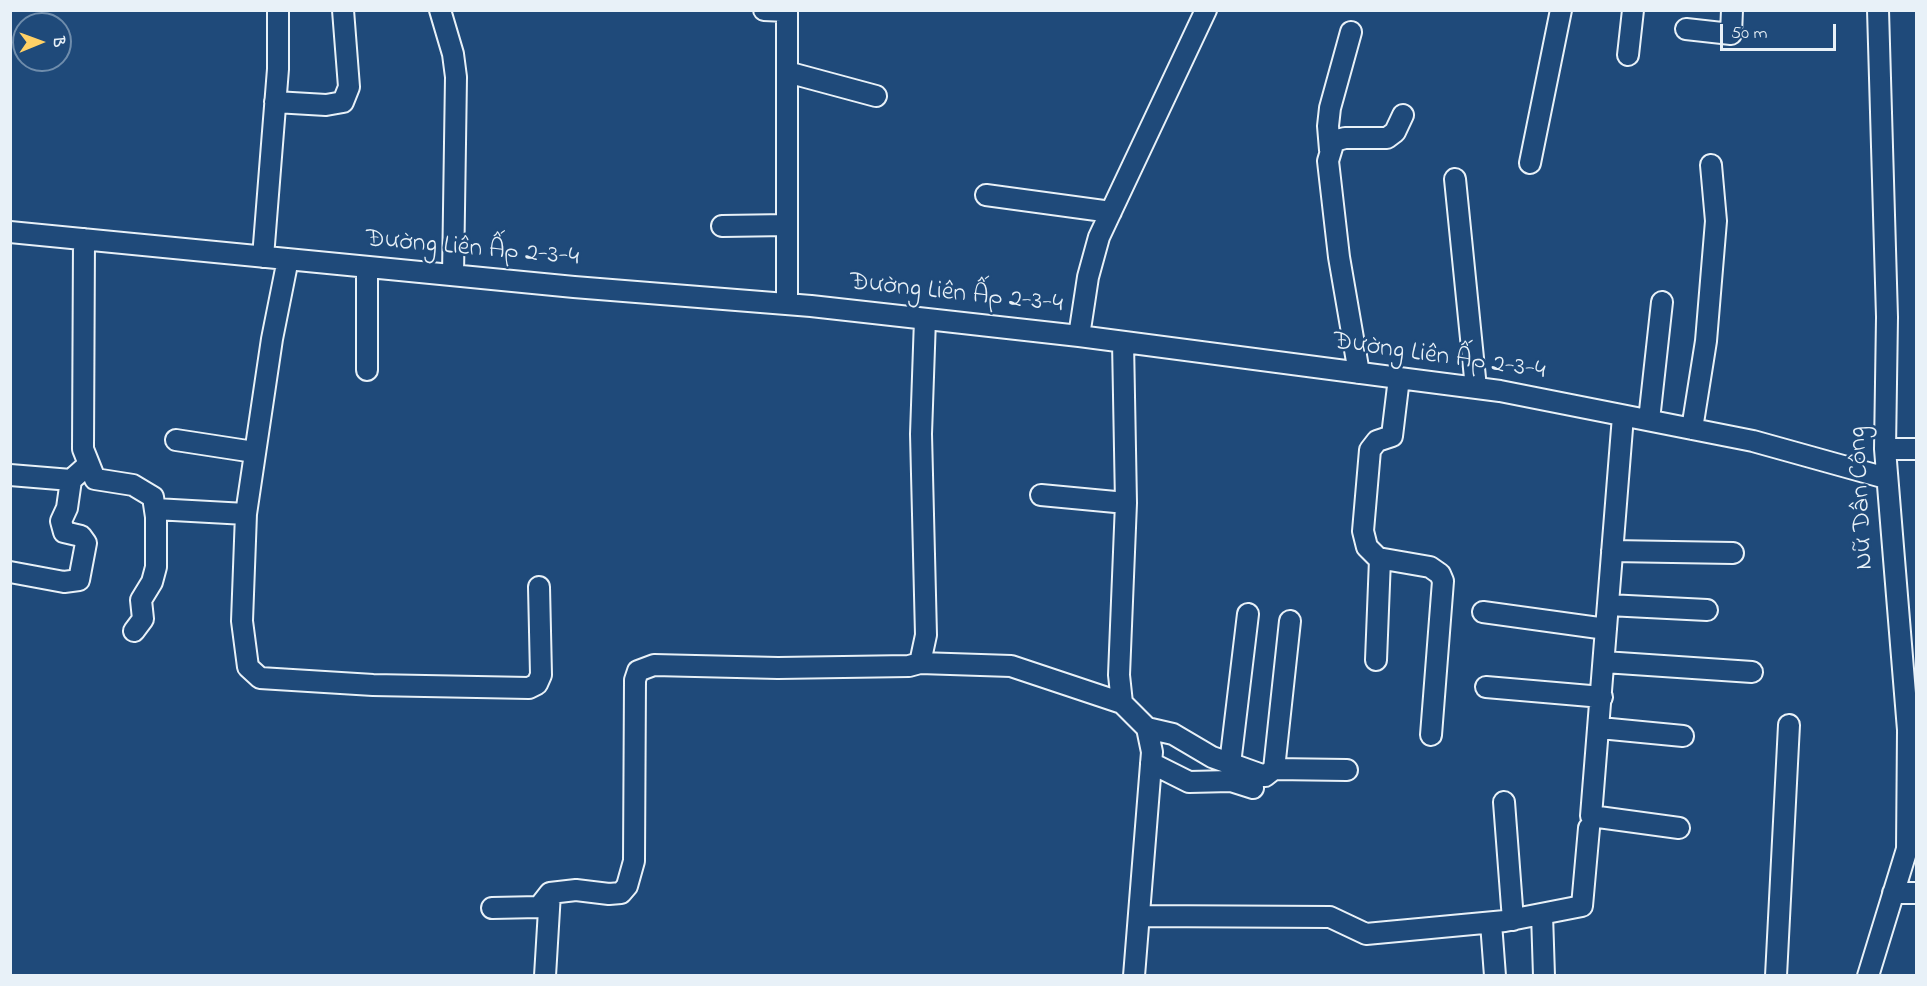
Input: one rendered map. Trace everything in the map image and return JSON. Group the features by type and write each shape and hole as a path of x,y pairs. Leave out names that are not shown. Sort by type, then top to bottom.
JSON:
{"street":[{"path":"263,257 275,102 278,10"},
{"path":"275,102 326,105 343,102 349,87 343,10"},
{"path":"440,10 453,54 456,77 453,275"},
{"path":"764,10 787,11 787,304"},
{"path":"1079,336 1088,277 1099,237 1206,10"},
{"path":"1530,163 1561,10"},
{"path":"1628,55 1633,10"},
{"path":"1686,29 1731,34 1732,10"},
{"name":"Nữ Dân Công","path":"1868,975 1907,849 1908,730 1886,478 1887,317 1878,10"},
{"path":"1351,32 1330,108 1328,171 1337,246 1359,373"},
{"path":"787,72 876,96"},
{"path":"1330,150 1334,141 1346,138 1387,138 1395,132 1402,116"},
{"path":"1692,429 1706,341 1716,221 1711,165"},
{"path":"1455,179 1476,388"},
{"path":"986,195 1111,212"},
{"path":"722,226 787,225"},
{"name":"Đường Liên Ấp 2-3-4","path":"10,232 453,275 787,304 1079,336 1476,388 1753,441 1886,478"},
{"path":"84,239 83,449 95,479 133,485 153,497 155,509 156,567 152,582 141,600 143,619 134,631"},
{"path":"288,259 254,452 246,514 242,621 248,667 260,678 373,686 533,686 539,682 541,675 539,587"},
{"path":"367,267 367,370"},
{"path":"1648,420 1662,302"},
{"path":"920,663 926,635 921,434 925,319"},
{"path":"1122,703 1119,675 1126,503 1123,342"},
{"path":"1399,378 1392,436 1377,441 1371,450 1363,531 1367,547 1380,559 1430,567 1440,574 1443,581 1431,735"},
{"path":"1623,416 1600,728 1591,816 1679,828"},
{"path":"176,440 254,452"},
{"path":"1885,449 1917,449"},
{"path":"10,572 70,582 81,577 85,540 77,534 64,532 61,521 67,508 71,480 89,464"},
{"path":"10,475 71,480"},
{"path":"1041,495 1126,503"},
{"path":"155,509 246,514"},
{"path":"1612,551 1733,554"},
{"path":"1376,660 1380,559"},
{"path":"1608,605 1707,610"},
{"path":"1483,612 1606,629"},
{"path":"1230,764 1248,614"},
{"path":"1274,769 1290,621"},
{"path":"1604,662 1752,672"},
{"path":"492,908 539,907 550,893 576,890 621,893 627,886 634,861 635,680 638,671 654,665 778,668 909,666 920,663 1011,666 1122,703 1147,728 1151,743 1151,763 1134,975"},
{"path":"1486,687 1602,697"},
{"path":"1776,975 1789,725"},
{"path":"1147,728 1173,734 1230,764 1265,776 1274,769 1347,770"},
{"path":"1600,728 1683,736"},
{"path":"1151,763 1189,782 1231,781 1253,788"},
{"path":"1504,802 1513,920"},
{"path":"1139,916 1330,917 1366,934 1513,920 1582,906 1589,828"},
{"path":"545,975 550,893"},
{"path":"1893,893 1917,893"},
{"path":"1542,914 1544,975"},
{"path":"1491,922 1495,975"}]}
